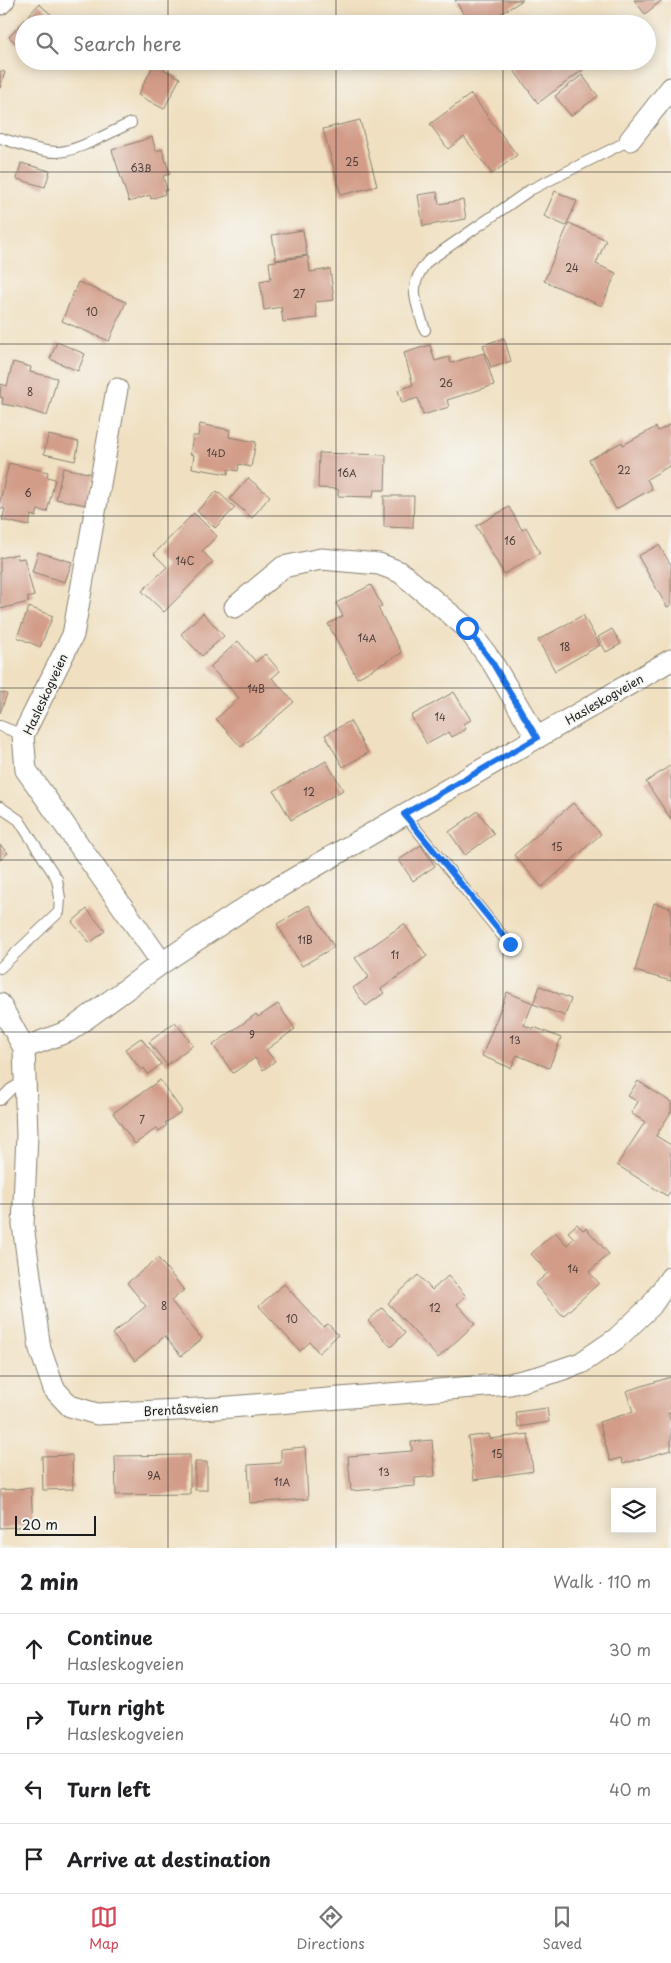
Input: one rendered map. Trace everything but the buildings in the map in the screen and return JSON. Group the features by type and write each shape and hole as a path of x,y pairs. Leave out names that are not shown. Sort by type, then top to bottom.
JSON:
{"street":[{"path":"0,4 4,0"},
{"path":"630,140 671,88"},
{"name":"Hasleskogveien","path":"117,389 73,635 23,735 26,770 162,963"},
{"path":"236,607 284,567 321,559 379,564 400,572 467,628 492,662 537,738"},
{"name":"Hasleskogveien","path":"24,1048 69,1031 162,963 257,900 671,660"},
{"name":"Brentåsveien","path":"0,1004 24,1048 27,1135 23,1226 40,1349 54,1389 70,1406 97,1414 218,1408 510,1384 581,1363 616,1339 651,1306 671,1277"}],"lane":[{"path":"0,138 47,151 60,152 72,149 131,123"},
{"path":"425,330 414,292 415,283 422,267 428,261 530,190 630,140"},
{"path":"0,726 23,735"},
{"path":"0,807 19,820 57,879 60,898 59,912 0,968"},
{"path":"404,814 510,944"},
{"path":"0,1100 11,1089 25,1081"}],"route":[{"path":"467,628 492,662 537,738 404,814 510,944"}]}
